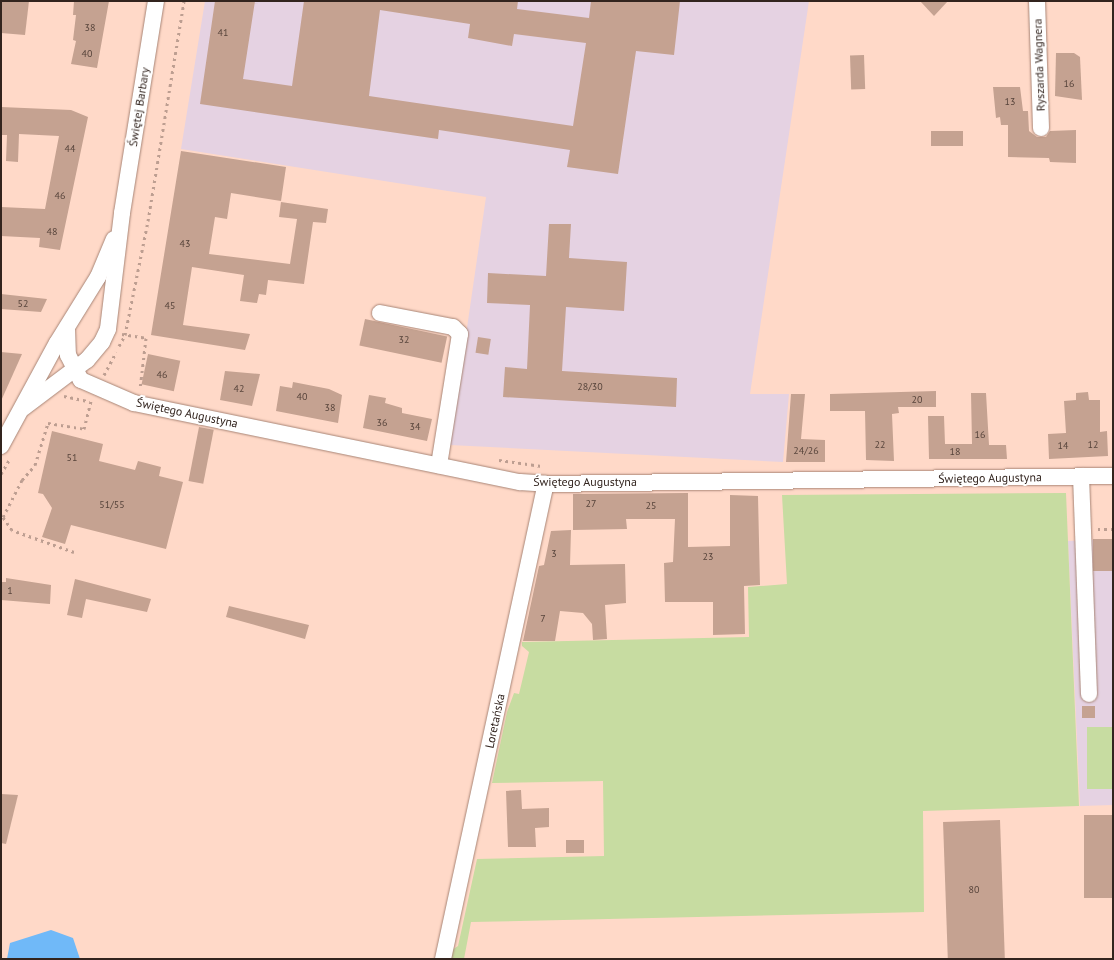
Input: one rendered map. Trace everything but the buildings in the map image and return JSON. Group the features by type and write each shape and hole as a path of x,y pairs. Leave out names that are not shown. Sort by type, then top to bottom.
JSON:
{"street":[{"name":"Świętej Barbary","path":"23,408 75,371 96,350 108,329 122,213 156,1"},
{"name":"Ryszarda Wagnera","path":"1037,1 1040,128"},
{"name":"Świętej Barbary","path":"1,446 98,277 122,213"},
{"path":"380,313 453,327 460,334 439,465"},
{"path":"67,329 68,355 75,371"},
{"name":"Świętego Augustyna","path":"75,371 80,380 134,403 439,465 546,484 1113,476"},
{"path":"1081,476 1089,694"},
{"name":"Loretańska","path":"442,959 546,484"}],"path":[{"path":"74,552 12,530 3,517 22,480 35,465 48,423 84,430 96,388 125,335 160,156 184,1"},
{"path":"125,335 146,338 138,381 142,391"},
{"path":"493,459 552,468"}],"shaded area":[{"path":"205,1 809,1 750,394 789,394 783,462 450,445 486,197 181,149"},
{"path":"1113,539 1113,805 1080,806 1068,541"}],"green space":[{"path":"1066,493 1079,806 923,811 924,912 471,922 464,959 450,959 452,950 458,946 477,859 604,856 603,781 492,783 507,712 514,693 519,694 529,652 522,646 522,642 749,637 748,587 787,584 782,495"},
{"path":"1087,727 1113,727 1113,789 1087,789"}],"water":[{"path":"51,930 73,938 80,959 7,959 10,943"}]}
